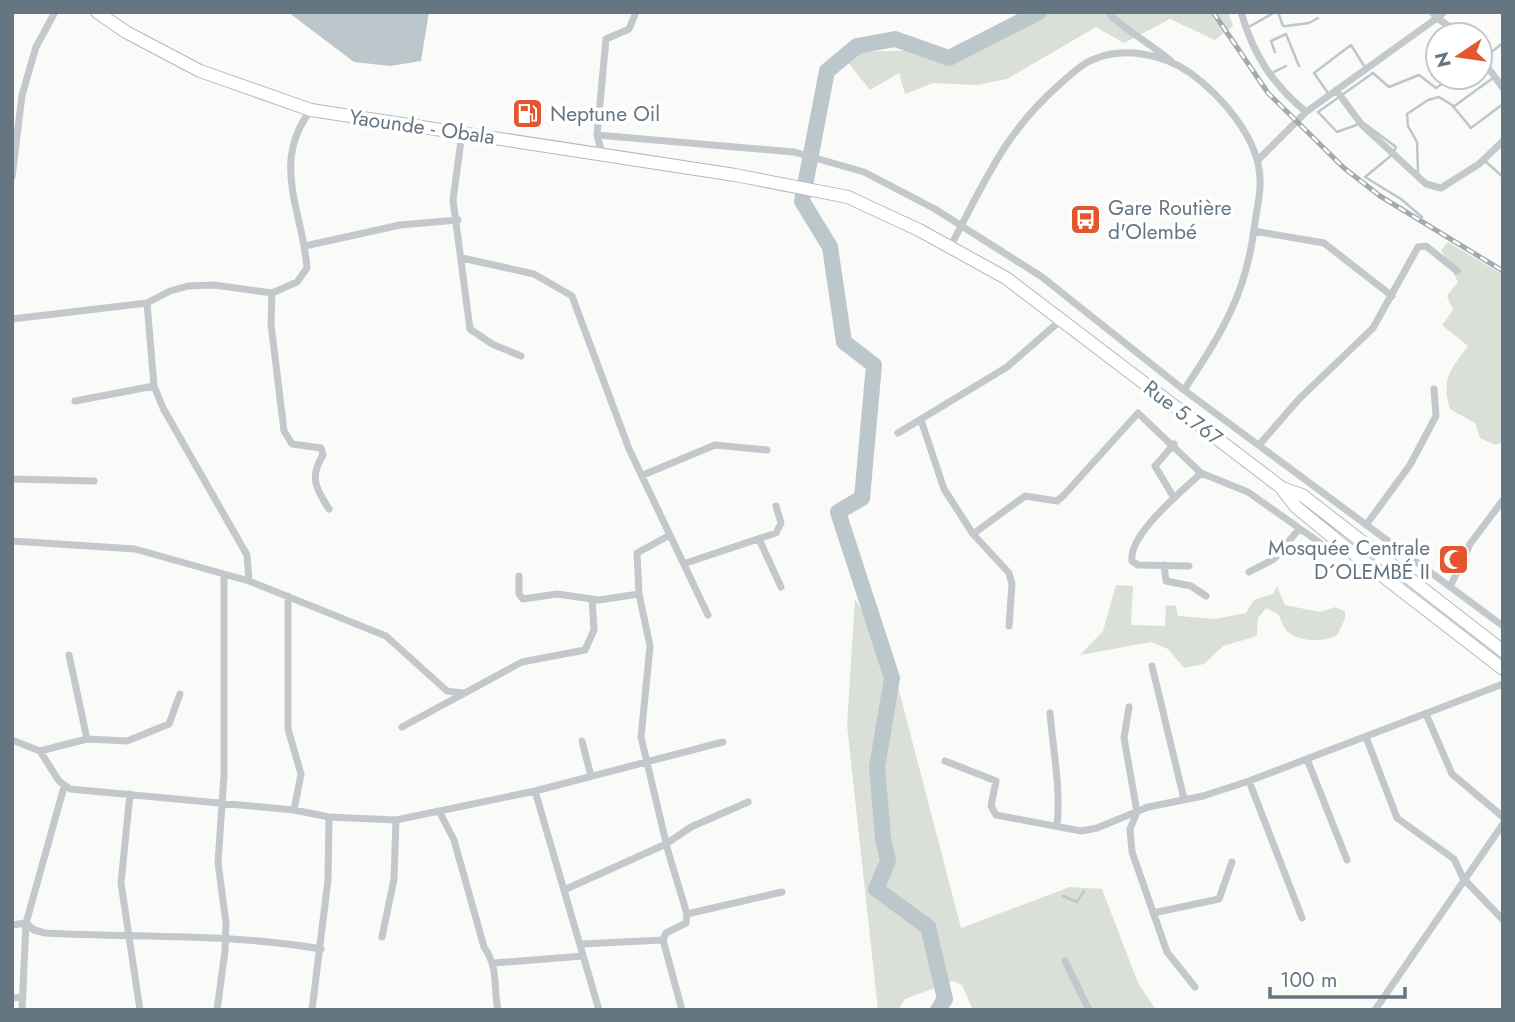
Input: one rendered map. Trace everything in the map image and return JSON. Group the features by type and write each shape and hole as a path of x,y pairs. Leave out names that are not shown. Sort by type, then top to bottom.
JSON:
{"highway":[{"name":"Yaounde - Obala","path":"97,12 126,32 200,71 311,110 602,153 848,197"},
{"name":"Rue 5.767","path":"848,197 1006,278 1282,488 1302,495 1485,646 1503,651"},
{"path":"1282,488 1296,507 1340,543 1485,646 1503,669"}],"street":[{"path":"12,177 22,95 36,47 55,12"},
{"path":"602,153 597,135 606,39 629,29 636,12"},
{"path":"1109,12 1121,26 1140,35 1221,100 1247,138 1258,160 1260,180 1251,260 1241,293 1184,390"},
{"path":"1241,12 1259,59 1281,90 1306,113"},
{"path":"1258,160 1306,113 1435,15 1444,12"},
{"path":"950,247 981,183 1016,128 1073,73 1091,60 1126,53 1173,62"},
{"path":"1335,90 1362,125 1426,184 1441,188 1479,164 1503,141"},
{"path":"12,93 22,95"},
{"path":"12,320 147,303 170,291 188,286 214,285 272,293 304,276 307,268 305,246 292,194 290,174 298,127 311,110"},
{"path":"462,133 453,200 458,220 470,329 492,344 521,356"},
{"path":"597,135 647,141 738,145 828,160 864,172 962,225 1042,277 1184,390 1503,626 1485,646"},
{"path":"305,246 400,225 458,220"},
{"path":"1254,231 1324,243 1392,296"},
{"path":"1259,445 1316,381 1373,328 1421,245 1426,246 1457,271"},
{"path":"462,258 493,262 534,274 572,296 621,429 670,535 686,563 708,615"},
{"path":"272,293 271,324 284,431 292,444 321,448 323,455 315,467 314,487 329,509"},
{"path":"147,303 154,386 163,408 247,555 249,581"},
{"path":"898,433 1007,368 1061,320"},
{"path":"75,401 154,386"},
{"path":"1366,526 1410,465 1436,416 1434,389"},
{"path":"973,534 1025,496 1056,501 1135,414 1143,414 1202,473 1248,492 1323,545 1340,543"},
{"path":"921,420 944,489 973,534 1009,573 1012,584 1009,626"},
{"path":"1174,444 1155,466 1174,498"},
{"path":"643,475 715,445 766,450"},
{"path":"1189,566 1135,564 1132,554 1150,522 1202,473"},
{"path":"12,479 94,481"},
{"path":"1450,587 1470,544 1503,500"},
{"path":"686,563 779,530 781,523 776,506"},
{"path":"1249,572 1274,559 1299,529"},
{"path":"670,535 637,553 639,594 650,646 640,728 666,844 687,914 686,923 666,933 682,1010"},
{"path":"759,539 781,587"},
{"path":"12,541 135,549 249,581 386,636 447,691 462,693"},
{"path":"1164,565 1166,581 1191,586 1206,596"},
{"path":"217,1010 225,936 218,863 224,775 224,576"},
{"path":"519,576 519,594 523,599 557,594 592,599 639,594"},
{"path":"288,596 288,729 301,774 294,810"},
{"path":"401,727 530,658 585,650 594,630 592,599"},
{"path":"69,655 87,739"},
{"path":"1152,666 1184,799"},
{"path":"945,761 996,781 991,806 996,815 1089,830 1137,812 1250,781 1503,684"},
{"path":"40,751 87,739 127,741 165,726 172,719 180,694"},
{"path":"1129,706 1124,738 1137,812 1130,829 1132,852 1167,951 1195,987"},
{"path":"1050,713 1055,774 1060,795 1057,825"},
{"path":"1426,714 1452,774 1503,817"},
{"path":"1366,737 1397,818 1454,859 1463,878 1503,920"},
{"path":"12,740 40,751 64,787 26,923 22,1010"},
{"path":"582,741 591,776"},
{"path":"64,787 221,806 294,810 328,817 396,820 440,813 535,791 723,742"},
{"path":"1307,759 1347,860"},
{"path":"1250,781 1301,918"},
{"path":"535,791 582,944 583,957 599,1010"},
{"path":"130,794 121,870 127,937 140,1010"},
{"path":"564,890 666,844 691,827 748,802"},
{"path":"440,813 454,840 478,930 494,963 498,1010"},
{"path":"312,1010 328,880 328,817"},
{"path":"382,937 394,879 396,820"},
{"path":"1375,1010 1463,878 1503,824"},
{"path":"1153,913 1219,900 1232,862"},
{"path":"687,914 782,892"},
{"path":"12,925 26,923 34,930 46,933 127,937 225,936 321,949"},
{"path":"582,944 666,942"},
{"path":"494,963 583,957"},
{"path":"1065,961 1089,1010"},
{"path":"12,998 23,997"}],"shaded area":[{"path":"288,12 429,12 421,61 390,66 354,62"},
{"path":"1029,12 1228,12 1233,26 1215,40 1170,19 1124,43 1096,27 1007,79 977,85 933,83 905,94 899,73 870,90 840,52 976,49"},
{"path":"1448,242 1503,275 1503,442 1496,445 1480,438 1475,423 1450,409 1447,399 1449,375 1468,346 1442,325 1453,310 1447,296 1458,282 1441,250"},
{"path":"1116,585 1133,586 1131,625 1165,626 1166,605 1176,606 1178,616 1215,619 1246,613 1254,600 1273,594 1277,586 1285,605 1320,612 1336,607 1345,612 1345,619 1337,635 1311,640 1291,634 1278,614 1266,608 1258,618 1257,635 1223,646 1204,664 1184,668 1168,649 1151,642 1080,655 1103,631"},
{"path":"855,599 891,660 961,928 1070,887 1102,889 1138,983 1156,1010 973,1010 962,985 953,981 905,999 898,1010 878,1010 847,725"}],"waterway":[{"path":"938,1010 945,999 928,927 876,889 888,861 883,838 877,767 892,678 838,512 862,498 874,365 844,342 830,247 802,201 827,71 857,46 895,39 949,58 1039,12"},
{"path":"1247,28 1275,12"},
{"path":"1278,12 1283,26 1309,23 1318,18"},
{"path":"1275,52 1271,41 1286,34 1299,66"},
{"path":"1494,50 1503,43"},
{"path":"1328,93 1314,73 1351,45 1366,69"},
{"path":"1270,74 1286,66"},
{"path":"1359,124 1337,132 1318,112 1373,73 1389,87 1419,75 1424,79"},
{"path":"1453,107 1475,91"},
{"path":"1418,172 1417,142 1408,126 1407,114 1428,100 1439,97 1452,105 1471,128 1503,104"},
{"path":"1365,124 1396,147 1392,155 1365,177 1401,199 1422,217"},
{"path":"1485,161 1503,177"},
{"path":"1063,896 1077,902 1084,891"}],"railway":[{"path":"1213,12 1268,93 1344,168 1380,196 1503,271"}],"place":[{"name":"Neptune Oil","path":"527,114"},
{"name":"Gare Routière d'Olembé","path":"1085,220"},
{"name":"Mosquée Centrale D´OLEMBÉ II","path":"1453,560"}]}
